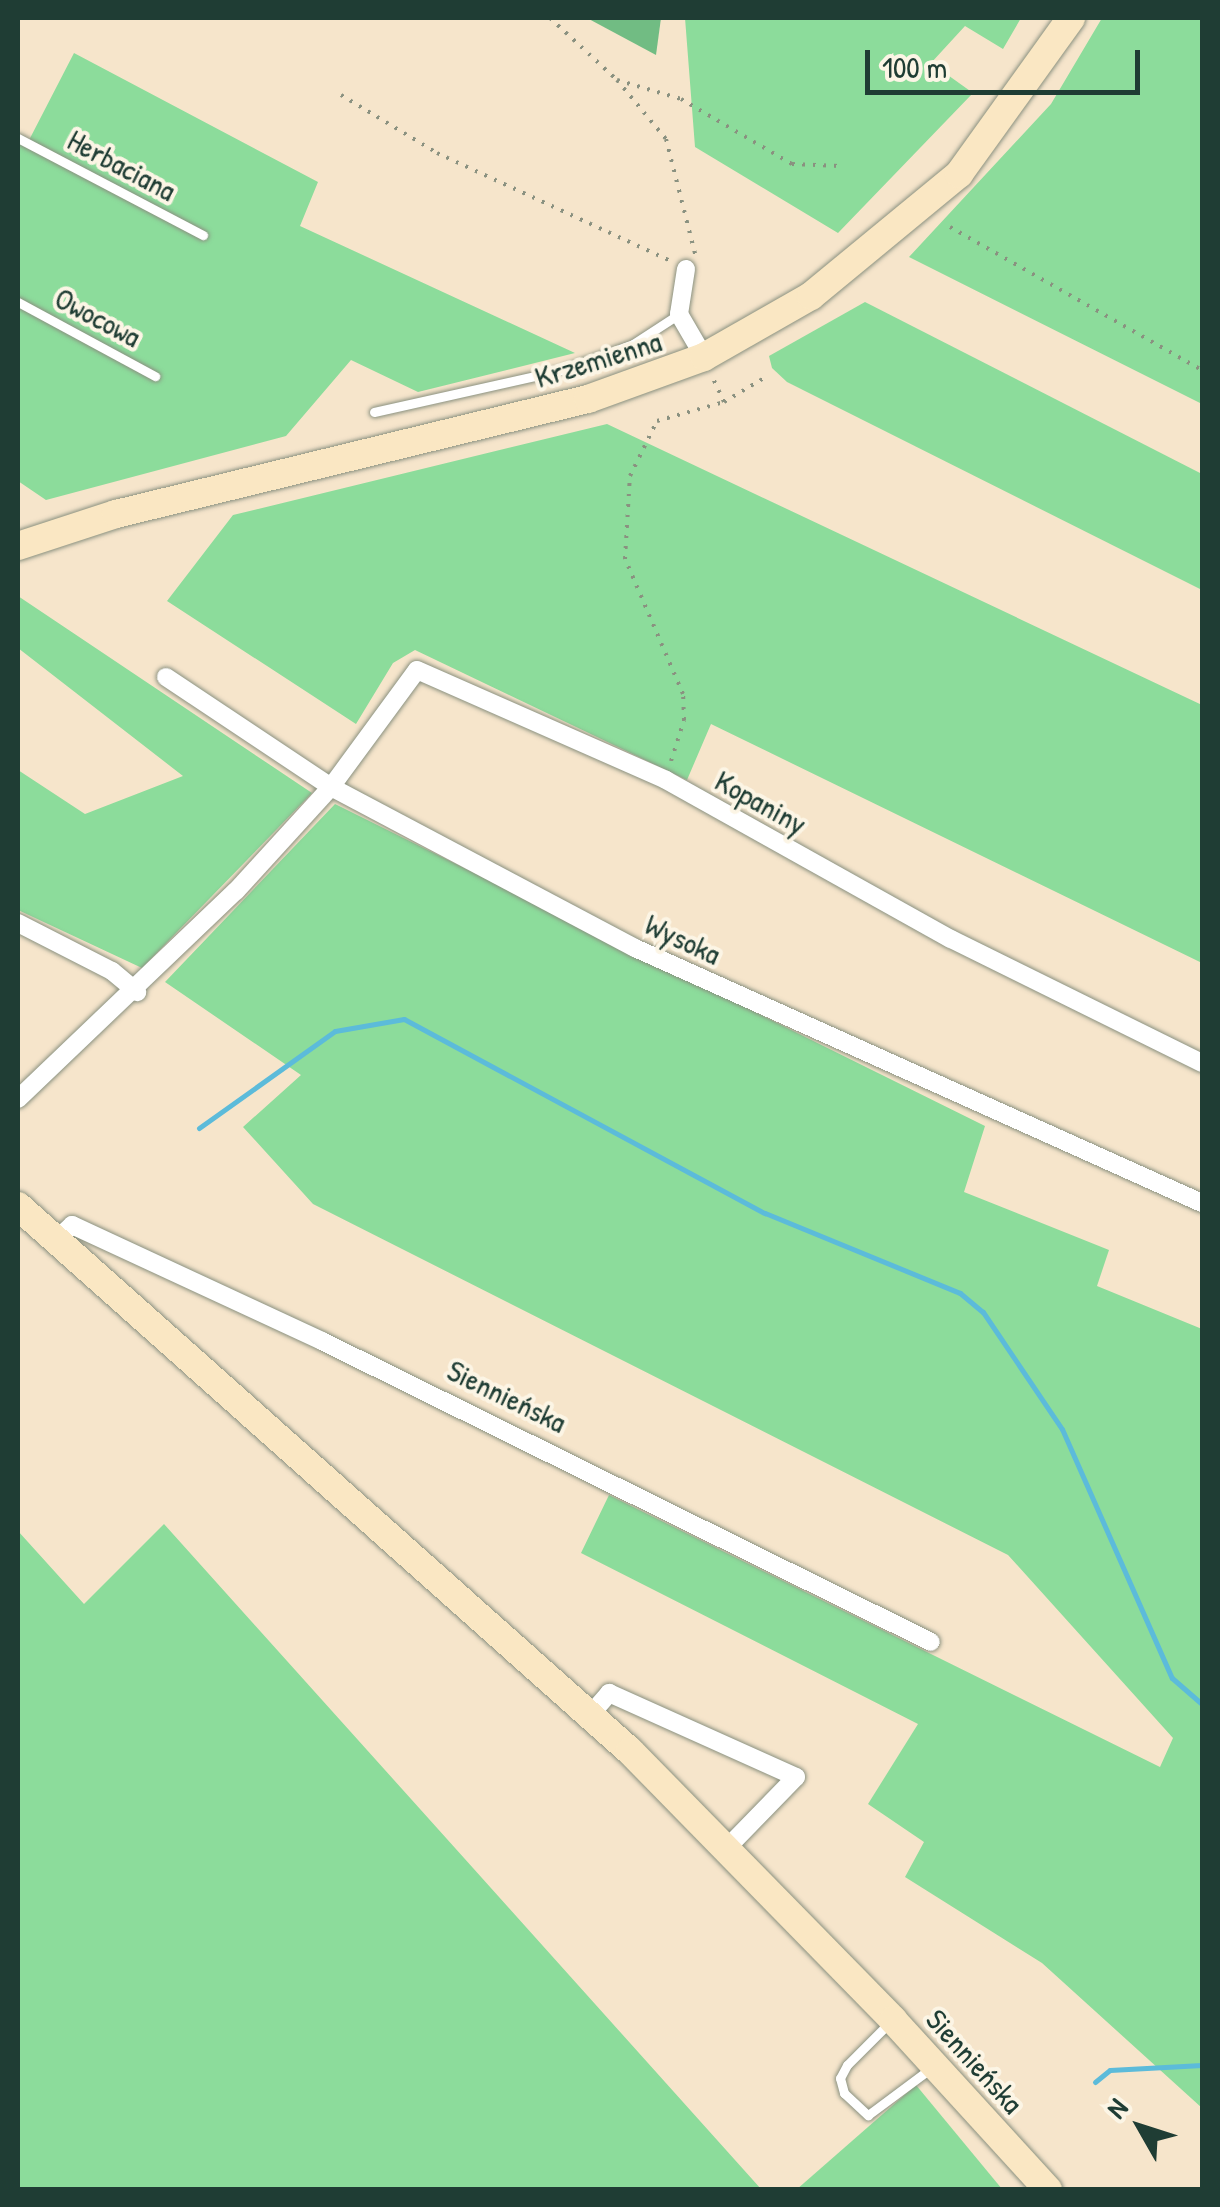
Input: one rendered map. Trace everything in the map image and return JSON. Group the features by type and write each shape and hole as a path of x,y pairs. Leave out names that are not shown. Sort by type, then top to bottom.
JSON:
{"main road":[{"name":"Krzemienna","path":"18,546 116,514 588,399 704,358 838,277 959,174 1071,18"},
{"name":"Siennieńska","path":"18,1206 590,1714 728,1847 935,2064 1048,2190"}],"street":[{"path":"686,269 679,314 704,358"},
{"name":"Kopaniny","path":"331,787 417,670 666,780 951,940 1202,1063"},
{"name":"Wysoka","path":"166,677 331,787 636,948 1202,1203"},
{"path":"18,1099 137,992 331,787"},
{"path":"18,924 112,971 137,992"},
{"name":"Siennieńska","path":"56,1240 72,1225 322,1341 931,1642"},
{"path":"590,1714 608,1693 796,1777 728,1847"}],"lane":[{"name":"Herbaciana","path":"18,138 203,235"},
{"name":"Owocowa","path":"18,302 155,376"},
{"path":"374,412 562,370 632,344 679,314"},
{"path":"893,2020 840,2078 859,2110 868,2115 882,2107 935,2064"}],"path":[{"path":"341,95 437,153 686,269 695,254 666,139 617,80 550,18"},
{"path":"617,80 681,99 792,164 840,166"},
{"path":"950,227 1202,370"},
{"path":"704,358 724,402"},
{"path":"666,780 684,720 683,694 625,559 630,476 657,421 724,402 770,376"}],"green space":[{"path":"587,18 661,18 656,55"},
{"path":"685,18 1021,18 1003,49 965,26 931,63 973,93 838,233 695,147"},
{"path":"1102,18 1202,18 1202,404 909,257 1051,104"},
{"path":"74,53 318,182 300,226 575,353 418,392 351,360 286,436 46,500 18,481 18,143 26,146"},
{"path":"865,302 1202,474 1202,590 787,382 772,368 769,356"},
{"path":"607,424 1202,705 1202,963 711,724 687,780 415,650 393,663 356,724 167,601 233,515"},
{"path":"18,596 312,793 142,968 18,910 18,770 85,814 183,776 18,648"},
{"path":"335,804 985,1126 964,1192 1109,1250 1097,1286 1202,1329 1202,2108 1042,1963 905,1877 924,1842 868,1804 918,1724 581,1553 609,1495 1160,1767 1173,1738 1008,1555 313,1204 243,1127 301,1075 165,982"},
{"path":"164,1524 761,2189 18,2189 18,1531 84,1604"},
{"path":"916,2085 1002,2189 796,2190"}],"waterway":[{"path":"199,1128 335,1031 404,1019 765,1213 960,1293 983,1312 1062,1429 1172,1678 1202,1704"},
{"path":"1095,2082 1110,2070 1202,2065"}]}
